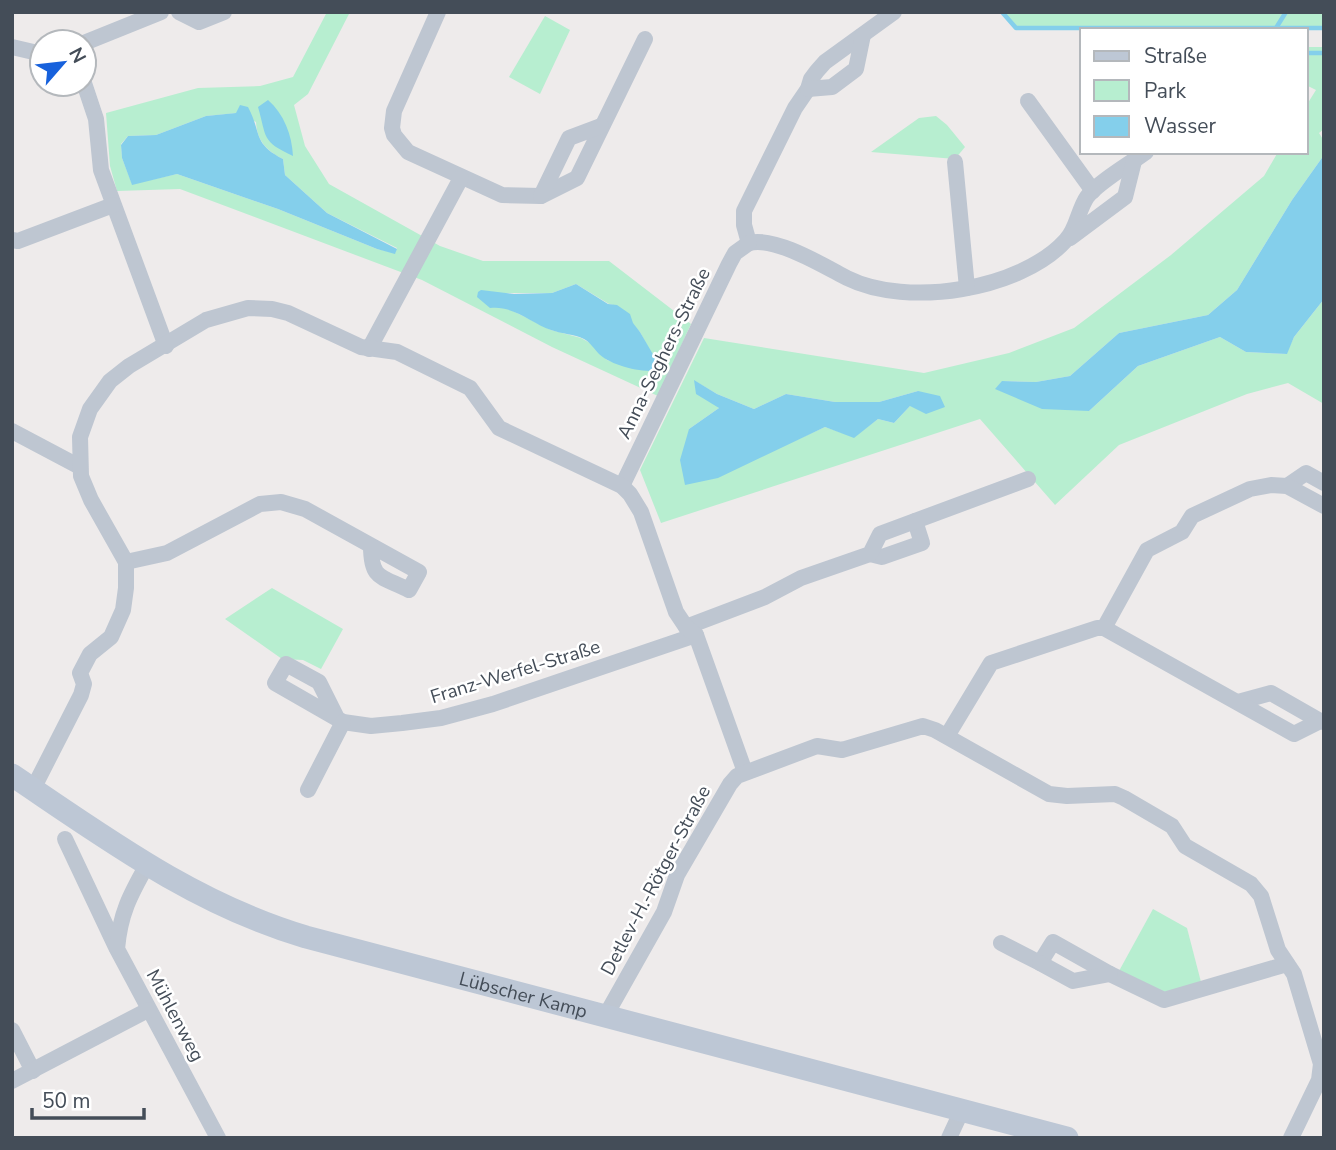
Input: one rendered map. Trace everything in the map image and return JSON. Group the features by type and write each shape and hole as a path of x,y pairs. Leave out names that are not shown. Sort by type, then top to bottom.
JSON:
{"street":[{"path":"98,37 161,12"},
{"path":"179,12 199,22 223,12"},
{"path":"438,12 394,111 392,128 397,141 408,152 502,195 541,197 577,178 645,38"},
{"path":"894,12 825,62 811,79 744,211 744,225 749,243 765,243 791,251 857,283 886,292 926,293 967,288 992,282 1041,259 1125,198 1140,156"},
{"path":"808,89 832,87 856,69 863,35"},
{"path":"89,98 96,120 101,170 166,346"},
{"path":"1028,101 1093,191"},
{"path":"541,197 569,138 601,126"},
{"path":"1068,239 1083,204 1093,191 1140,156"},
{"path":"955,162 967,288"},
{"path":"369,349 461,178"},
{"path":"12,240 18,241 113,205"},
{"name":"Anna-Seghers-Straße","path":"622,486 729,264 735,253 749,243"},
{"path":"33,789 81,695 83,684 80,673 90,654 111,637 123,610 125,562 91,499 80,467 80,437 90,409 96,398 117,375 184,332 206,320 240,309 256,308 296,316 369,349 397,352 470,388 499,428 622,486 631,494 676,612 691,631 745,772"},
{"path":"12,431 80,467"},
{"path":"1287,486 1306,472 1324,483"},
{"path":"870,554 880,534 1028,479"},
{"path":"1104,628 1147,550 1182,532 1192,516 1250,489 1271,485 1287,486 1324,506"},
{"path":"125,562 167,553 260,505 281,502 304,509 371,546"},
{"name":"Franz-Werfel-Straße","path":"308,790 340,720 370,726 442,718 493,704 691,631 800,578 870,554 882,557 922,543 915,521"},
{"path":"947,736 991,663 1091,628 1104,628 1294,734 1322,722"},
{"path":"1238,702 1271,693 1322,722"},
{"name":"Detlev-H.-Rötger-Straße","path":"606,1016 664,912 677,875 730,784 745,772 817,746 842,750 916,726 929,727 1049,794 1115,794 1172,826 1185,846 1257,890 1266,909 1278,950 1294,974 1322,1064 1319,1080 1291,1138"},
{"name":"Lübscher Kamp","path":"12,775 147,865 191,891 255,921 1067,1138"},
{"name":"Mühlenweg","path":"65,839 117,950 218,1138"},
{"path":"117,950 125,906 147,865"},
{"path":"1040,963 1053,942 1164,1000 1287,964"},
{"path":"1001,943 1073,981 1110,974"},
{"path":"12,1082 148,1010"},
{"path":"12,1030 33,1070"},
{"path":"949,1138 962,1110"}],"green space":[{"path":"327,12 350,12 308,94 294,105 305,146 329,184 440,246 483,261 609,261 691,324 658,396 552,347 422,280 180,189 117,191 110,166 106,113 198,88 260,86 293,77","holes":["237,113 256,122 258,135 264,145 283,159 285,175 327,213 397,248 395,253 377,249 278,209 177,174 132,184 122,158 121,144 128,136 156,135 206,116","576,284 617,306 640,332 659,368 636,369 607,360 581,338 551,330 511,310 499,307 503,293 552,293"]},
{"path":"1004,12 1285,12 1276,27 1017,27"},
{"path":"1288,12 1324,12 1324,27 1278,27"},
{"path":"545,16 570,30 540,94 509,77"},
{"path":"1308,47 1324,47 1324,129 1319,133 1324,141 1324,155 1292,200 1237,290 1208,315 1119,333 1070,376 1036,382 1002,381 1089,411 1138,366 1220,337 1246,352 1286,354 1294,337 1324,299 1324,404 1288,383 1247,394 1119,445 1055,505 980,419 661,523 640,470 704,338 924,373 1009,353 1074,328 1171,255 1264,176 1277,154 1308,154 1308,103 1316,90 1308,86","holes":["695,381 717,394 754,409 786,394 835,402 879,402 918,391 910,406 894,423 878,419 854,437 825,427 792,442 689,429 719,408"]},
{"path":"936,116 965,147 955,159 871,152 919,118"},
{"path":"272,588 343,629 321,669 303,660 282,659 225,619"},
{"path":"1153,909 1187,928 1201,982 1164,993 1119,971"}],"water":[{"path":"268,100 286,125 293,156 267,138 258,107"},
{"path":"240,105 248,107 266,148 283,159 285,175 327,213 397,249 395,254 177,174 132,185 122,158 121,145 128,136 156,135 206,116 236,113"},
{"path":"1324,155 1324,299 1294,337 1287,354 1246,352 1220,337 1138,366 1089,411 1042,409 995,389 1002,381 1036,382 1070,376 1119,333 1208,315 1237,290 1292,200"},
{"path":"576,284 630,314 658,363 657,371 619,365 599,354 584,339 551,330 506,309 490,308 477,297 481,290 514,294 552,293"},
{"path":"694,380 717,394 754,409 786,394 835,402 879,402 918,391 940,396 945,407 926,414 910,406 894,423 878,419 854,438 825,427 718,478 685,485 680,460 689,429 719,408 696,394"}],"waterway":[{"path":"1002,12 1016,28 1324,28"},
{"path":"1276,28 1286,12"},
{"path":"1308,53 1324,53"}]}
